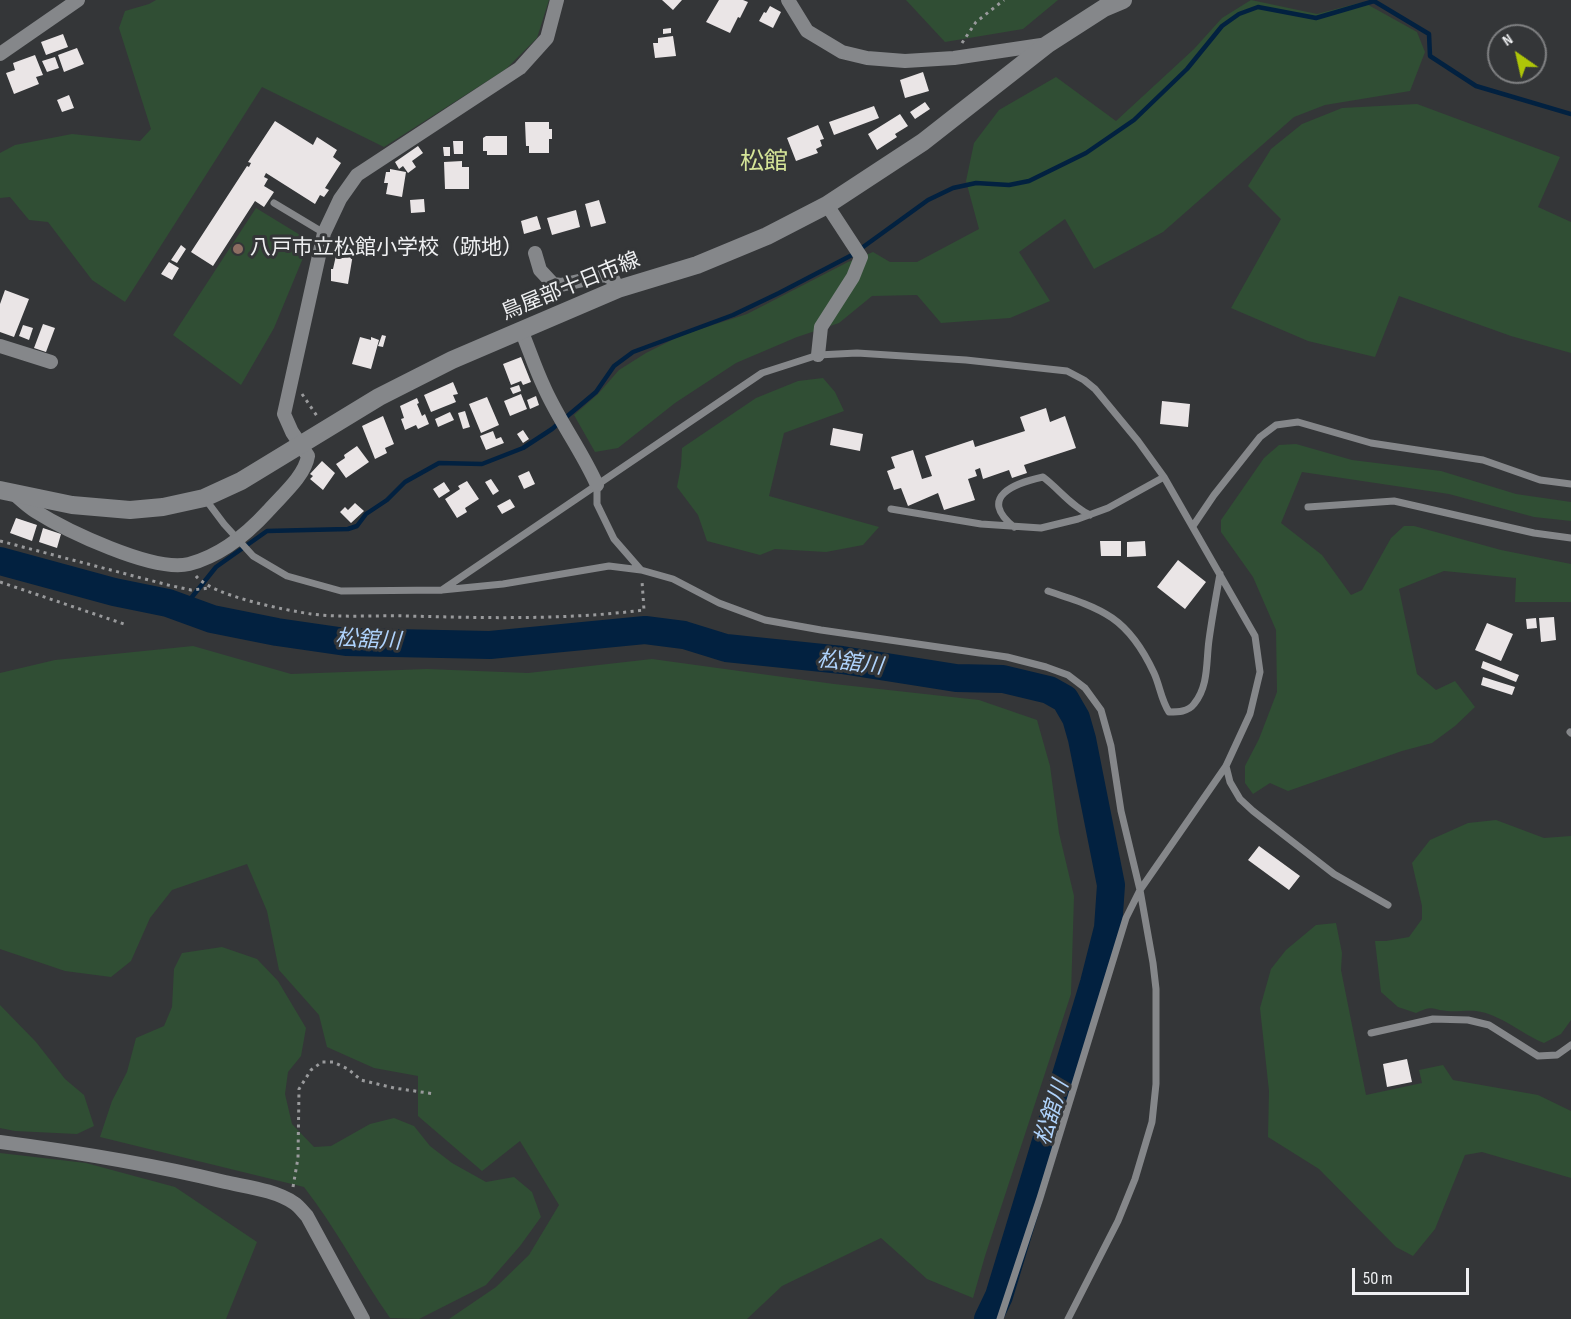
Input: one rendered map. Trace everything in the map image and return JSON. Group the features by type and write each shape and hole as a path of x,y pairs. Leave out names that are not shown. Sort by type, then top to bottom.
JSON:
{"main road":[{"name":"鳥屋部十日市線","path":"6,491 72,505 130,510 163,507 204,498 241,481 379,397 452,360 618,289 697,265 767,236 827,205 923,142 1048,44 1104,8 1123,0"}],"street":[{"path":"0,54 78,0"},
{"path":"6,491 35,511 95,542 161,564 189,564 238,540 261,518 307,462 308,456 291,432 284,414 324,233 340,199 357,175 520,68 547,38 557,0"},
{"path":"788,0 807,31 842,52 867,58 905,61 954,58 1048,44"},
{"path":"818,355 821,327 854,277 861,257 827,205"},
{"path":"535,253 540,270 553,284 561,285 605,274 613,279 618,289"},
{"path":"522,330 544,386 597,485"},
{"path":"0,346 51,362"},
{"path":"0,1142 85,1153 176,1170 265,1192 290,1201 307,1216 363,1319"}],"lane":[{"path":"274,203 324,233"},
{"path":"442,590 762,373 818,355 857,353 966,360 1066,371 1084,380 1095,389 1124,423 1164,477 1255,636 1260,672 1250,714 1226,766 1140,890 1122,929 1040,1198 1000,1319"},
{"path":"1193,526 1214,495 1260,437 1276,425 1298,422 1371,443 1483,460 1540,480 1571,484"},
{"path":"1014,527 1004,519 1000,508 1000,498 1008,488 1043,477 1079,510 1090,515"},
{"path":"891,509 981,524 1041,528 1090,515 1164,477"},
{"path":"597,485 597,504 614,539 641,570"},
{"path":"204,498 253,556 287,576 341,591 442,590 503,584 609,566 641,570 673,579 719,603 765,620 1007,657 1046,666 1068,675 1085,688 1101,710 1111,746 1121,811 1140,890 1156,989 1156,1084 1152,1122 1135,1179 1118,1221 1068,1319"},
{"path":"1308,507 1394,501 1571,538"},
{"path":"1048,591 1095,607 1125,626 1143,649 1168,712 1180,712 1193,706 1202,693 1208,666 1209,641 1220,574"},
{"path":"1226,766 1230,782 1239,799 1334,874 1388,905"},
{"path":"1371,1033 1433,1018 1468,1020 1489,1025 1538,1056 1557,1055 1571,1045"}],"path":[{"path":"954,58 959,46 976,22 1004,0"},
{"path":"290,383 299,388 317,416"},
{"path":"0,541 168,585 191,590 210,588"},
{"path":"189,564 198,579 210,588 276,607 313,614 475,619 601,616 644,610 641,570"},
{"path":"0,582 127,625"},
{"path":"290,1201 298,1158 299,1089 311,1070 322,1062 333,1062 348,1069 361,1080 435,1094"}],"green space":[{"path":"156,0 549,0 537,38 506,69 384,147 262,87 125,302 92,280 48,222 29,220 10,197 0,198 0,153 15,145 72,134 140,141 151,129 119,28 125,11"},
{"path":"906,0 1058,0 1023,29 945,42"},
{"path":"1251,0 1317,14 1363,2 1417,32 1425,52 1410,91 1325,105 1294,117 1163,232 1094,269 1065,219 1019,252 1050,301 1010,318 941,323 917,295 872,296 839,323 797,337 736,363 675,403 618,448 595,452 574,415 598,394 619,370 682,335 747,314 848,262 873,252 890,262 917,262 979,229 966,181 974,143 999,110 1056,77 1116,121 1194,49 1222,18"},
{"path":"1417,104 1560,157 1538,207 1571,222 1571,353 1511,336 1399,296 1375,357 1308,341 1231,308 1281,219 1248,186 1271,149 1302,124 1342,108"},
{"path":"256,208 310,241 274,328 241,385 173,335"},
{"path":"823,378 835,392 844,411 784,433 769,496 879,527 863,545 826,552 775,549 760,555 707,541 698,515 677,487 682,448 756,398 798,381"},
{"path":"1296,444 1352,460 1441,471 1516,494 1571,502 1571,521 1534,517 1449,494 1302,472 1281,523 1322,555 1351,595 1362,590 1391,538 1404,526 1414,526 1501,550 1571,564 1571,602 1515,602 1516,578 1444,571 1399,589 1417,674 1436,690 1455,681 1475,707 1432,743 1402,751 1288,791 1270,783 1253,794 1245,783 1245,766 1259,739 1277,692 1276,630 1253,577 1221,532 1221,520 1264,458 1279,445"},
{"path":"193,646 291,674 427,669 528,673 652,659 834,684 979,700 1037,720 1050,766 1059,833 1074,896 1071,994 973,1298 927,1279 881,1238 782,1286 747,1319 449,1319 496,1287 529,1255 559,1205 520,1141 482,1171 418,1116 418,1076 374,1068 327,1047 319,1015 279,970 267,911 247,864 172,890 150,918 131,961 111,977 65,971 0,949 0,673 55,660"},
{"path":"1496,820 1544,838 1571,836 1571,1020 1561,1034 1544,1043 1485,1013 1432,1008 1416,1013 1398,1007 1381,992 1375,941 1409,937 1422,919 1422,906 1412,863 1430,840 1468,823"},
{"path":"1336,923 1342,953 1341,970 1366,1095 1422,1083 1419,1070 1443,1065 1453,1080 1538,1095 1571,1111 1571,1178 1482,1152 1465,1155 1435,1229 1413,1256 1396,1247 1319,1169 1268,1137 1269,1091 1260,1008 1271,969 1286,950 1316,925"},
{"path":"222,947 257,959 278,981 306,1028 301,1056 288,1072 285,1094 292,1124 314,1147 331,1146 370,1124 394,1118 414,1126 430,1146 452,1163 486,1182 514,1177 532,1192 541,1217 520,1246 486,1285 419,1319 390,1318 304,1187 100,1137 112,1101 127,1072 136,1038 164,1026 172,1007 174,969 182,953"},
{"path":"0,1005 36,1042 65,1079 84,1095 94,1126 77,1134 15,1131 0,1128"},
{"path":"0,1153 86,1163 175,1187 257,1242 226,1319 0,1319"}],"building":[{"path":"662,0 682,0 673,10"},
{"path":"719,0 748,2 730,33 706,22"},
{"path":"770,6 781,12 773,28 759,21"},
{"path":"671,28 671,33 663,34 663,29"},
{"path":"63,34 68,47 46,55 41,42"},
{"path":"673,36 676,56 655,58 653,43 658,43 658,38"},
{"path":"77,48 84,64 64,72 58,55"},
{"path":"35,55 43,75 36,77 39,84 14,94 6,73 15,70 13,63"},
{"path":"55,57 59,68 47,72 42,61"},
{"path":"923,72 929,91 905,98 900,80"},
{"path":"69,95 74,108 62,112 57,100"},
{"path":"925,102 930,109 915,119 910,112"},
{"path":"874,106 879,118 834,135 829,122"},
{"path":"900,114 908,126 895,134 897,137 877,150 868,134"},
{"path":"275,121 313,145 317,137 337,150 333,157 341,163 325,188 329,190 324,197 320,195 315,204 266,173 264,177 268,179 264,186 274,192 264,207 255,201 213,266 191,252 247,166 249,167 251,163 248,162"},
{"path":"525,122 549,122 552,139 549,139 549,153 529,153 529,146 526,146"},
{"path":"818,125 824,139 820,140 822,146 816,149 818,153 796,161 787,138"},
{"path":"507,136 507,155 487,155 487,151 483,151 483,138"},
{"path":"453,141 463,141 463,154 454,154"},
{"path":"418,146 423,153 412,161 416,167 408,173 403,166 399,169 395,162"},
{"path":"443,147 450,147 450,156 444,156"},
{"path":"462,161 462,167 469,167 469,189 445,189 444,162"},
{"path":"390,169 406,172 402,197 386,194 388,183 384,183 386,172 390,172"},
{"path":"424,199 425,212 411,213 410,200"},
{"path":"599,200 606,223 591,227 585,204"},
{"path":"576,210 580,227 552,235 547,218"},
{"path":"537,216 541,229 524,234 521,221"},
{"path":"181,245 186,249 177,263 171,260"},
{"path":"337,251 353,254 348,284 331,281 331,269 333,269"},
{"path":"169,262 179,268 172,280 161,274"},
{"path":"5,290 29,299 14,337 0,332 0,304"},
{"path":"43,324 55,328 46,352 34,348"},
{"path":"23,325 33,328 29,340 19,336"},
{"path":"382,335 386,336 383,347 378,346"},
{"path":"360,337 379,340 371,369 352,364"},
{"path":"521,357 531,382 523,385 521,381 511,385 503,364"},
{"path":"453,382 458,394 453,395 456,402 431,412 424,395"},
{"path":"519,385 521,391 513,394 510,388"},
{"path":"521,394 527,409 510,416 504,401"},
{"path":"536,396 539,405 530,409 527,400"},
{"path":"487,397 499,425 481,433 469,404"},
{"path":"417,398 422,416 425,414 429,424 418,429 416,425 405,430 400,406"},
{"path":"1162,401 1190,404 1188,427 1160,424"},
{"path":"1046,408 1050,422 1065,416 1076,448 1024,465 1027,473 1012,478 1009,470 983,479 980,468 975,470 977,476 968,479 975,500 944,510 938,493 908,506 901,488 894,490 887,471 895,468 891,457 913,450 922,479 932,476 925,456 973,440 975,447 1025,431 1020,417"},
{"path":"465,411 470,427 463,429 458,413"},
{"path":"450,412 454,420 438,427 435,419"},
{"path":"383,416 394,444 385,448 387,453 375,459 362,426"},
{"path":"833,428 863,434 860,451 830,445"},
{"path":"523,430 529,439 523,443 517,434"},
{"path":"493,431 496,439 501,437 504,443 486,450 480,436"},
{"path":"357,446 369,462 346,478 336,464"},
{"path":"322,461 335,473 323,490 310,479 313,476 310,474"},
{"path":"529,471 535,484 524,489 518,476"},
{"path":"491,479 499,491 493,495 485,482"},
{"path":"467,481 479,499 465,508 467,512 457,518 445,499 460,489 458,486"},
{"path":"444,482 450,491 439,498 433,489"},
{"path":"510,499 515,507 502,514 497,506"},
{"path":"355,503 364,511 351,523 340,512 345,507 348,510"},
{"path":"16,518 37,525 32,541 10,533"},
{"path":"43,528 61,534 57,548 39,542"},
{"path":"1100,541 1121,541 1121,556 1101,556"},
{"path":"1145,541 1146,556 1127,557 1127,542"},
{"path":"1178,560 1206,582 1185,609 1157,587"},
{"path":"1554,617 1556,640 1541,642 1539,618"},
{"path":"1536,618 1537,628 1527,629 1526,619"},
{"path":"1487,623 1513,634 1501,661 1475,650"},
{"path":"1483,661 1519,675 1516,682 1481,668"},
{"path":"1483,677 1515,687 1512,695 1481,685"},
{"path":"1259,846 1300,876 1289,890 1248,860"},
{"path":"1407,1059 1412,1082 1387,1087 1383,1064"}],"waterway":[{"path":"190,612 192,597 216,567 267,531 348,529 357,526 366,514 387,500 405,482 439,463 482,464 523,448 552,429 596,392 614,366 633,352 733,315 779,293 852,255 928,200 953,188 976,183 1009,185 1029,181 1086,153 1134,120 1187,69 1222,26 1239,14 1258,7 1316,18 1374,1 1429,34 1430,56 1476,86 1571,114"},
{"name":"松舘川","path":"0,561 114,592 168,603 212,619 277,632 346,642 490,645 645,630 684,635 726,648 842,660 956,678 1003,679 1049,690 1065,699 1076,718 1082,739 1111,885 1108,928 1094,983 999,1296 988,1319"}],"place":[{"name":"八戸市立松館小学校（跡地）","path":"238,249"}],"district":[{"name":"松館","path":"764,163"}]}
